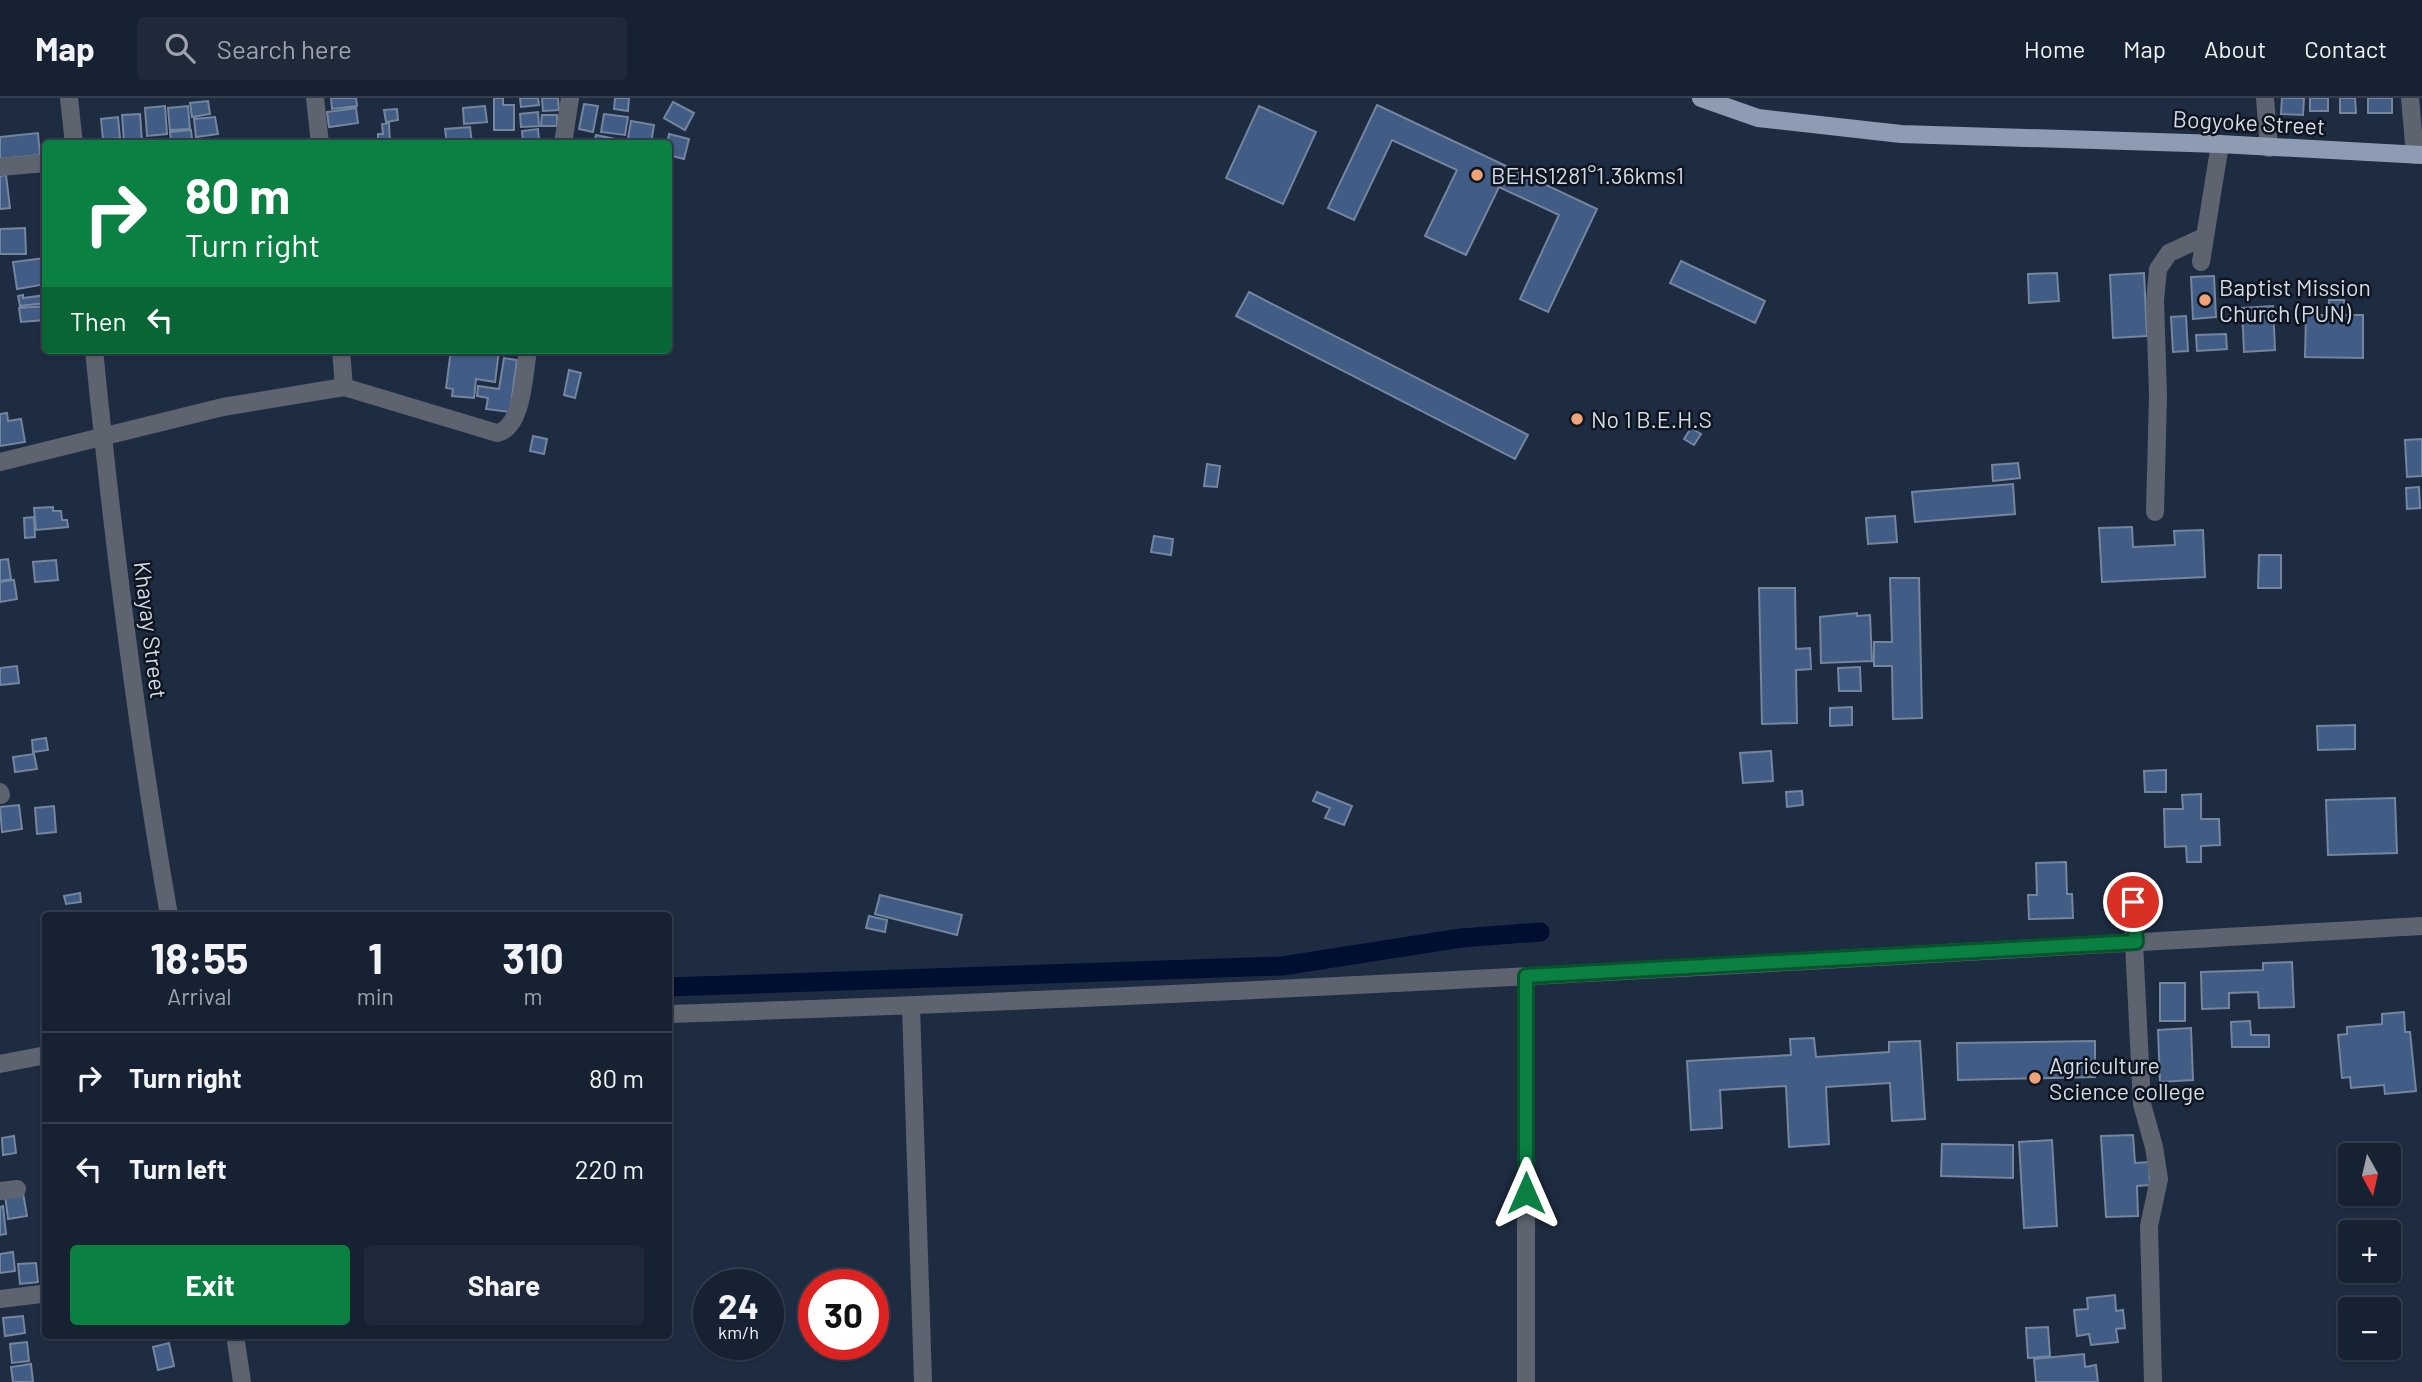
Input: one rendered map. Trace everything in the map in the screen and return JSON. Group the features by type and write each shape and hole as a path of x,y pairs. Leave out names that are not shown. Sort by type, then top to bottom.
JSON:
{"main road":[{"name":"Bogyoke Street","path":"1700,98 1758,118 1901,134 2419,155"}],"street":[{"path":"69,98 74,140"},
{"path":"315,98 320,140"},
{"path":"564,140 570,98"},
{"path":"2265,98 2269,148"},
{"path":"2410,98 2419,155"},
{"path":"2201,262 2220,145"},
{"path":"0,167 42,163"},
{"path":"2155,512 2158,396 2155,301 2158,268 2169,253 2204,237"},
{"name":"Khayay Street","path":"94,354 137,716 169,912"},
{"path":"341,354 344,387"},
{"path":"0,462 223,407 344,387 497,433 504,432 518,410 527,354"},
{"path":"2131,882 2142,1104 2154,1147 2159,1179 2148,1226 2153,1382"},
{"path":"672,1014 911,1006 1526,976 2422,926"},
{"path":"1526,976 1526,1382"},
{"path":"911,1006 923,1382"},
{"path":"0,1064 42,1056"},
{"path":"0,1299 41,1294"},
{"path":"236,1339 242,1382"}],"building":[{"path":"331,98 356,98 357,106 332,109"},
{"path":"494,98 503,98 503,105 514,105 514,130 494,130"},
{"path":"520,98 538,98 539,105 521,107"},
{"path":"542,98 558,98 559,110 543,111"},
{"path":"615,98 629,98 628,111 614,109"},
{"path":"2282,98 2304,98 2303,115 2281,114"},
{"path":"2310,98 2328,98 2328,111 2310,111"},
{"path":"2340,98 2355,98 2356,113 2340,113"},
{"path":"2368,98 2392,98 2392,113 2368,113"},
{"path":"208,101 210,114 192,117 190,103"},
{"path":"673,102 694,113 685,130 664,118"},
{"path":"584,104 598,106 593,132 579,129"},
{"path":"1377,105 1597,209 1548,312 1520,299 1559,215 1499,187 1466,255 1425,236 1457,170 1392,140 1354,220 1328,208"},
{"path":"165,106 167,134 147,136 145,108"},
{"path":"188,106 190,129 170,130 168,108"},
{"path":"485,106 487,122 464,124 463,108"},
{"path":"1259,106 1316,132 1283,204 1226,178"},
{"path":"356,108 358,123 329,127 327,112"},
{"path":"397,109 398,120 386,122 384,110"},
{"path":"538,112 539,126 521,127 520,114"},
{"path":"140,114 142,140 124,140 122,115"},
{"path":"604,114 628,117 625,135 601,132"},
{"path":"542,115 557,115 557,126 541,126"},
{"path":"118,117 120,138 103,140 101,119"},
{"path":"215,117 218,134 196,137 194,119"},
{"path":"631,121 654,125 652,140 628,140"},
{"path":"389,123 390,140 378,140 378,134 383,134 382,124"},
{"path":"470,127 472,140 446,140 445,129"},
{"path":"538,129 539,140 523,140 522,131"},
{"path":"191,130 192,139 171,140 170,132"},
{"path":"38,133 40,155 0,159 0,137"},
{"path":"669,134 689,139 684,159 672,156 672,140 668,140"},
{"path":"596,135 616,139 616,140 595,140"},
{"path":"6,175 10,208 0,209 0,176"},
{"path":"25,228 26,254 0,254 0,229"},
{"path":"42,258 42,285 17,289 13,262"},
{"path":"1681,261 1765,301 1755,323 1670,283"},
{"path":"2057,273 2059,301 2029,303 2028,274"},
{"path":"2144,273 2147,336 2113,338 2110,275"},
{"path":"2214,276 2216,317 2193,319 2191,277"},
{"path":"1249,292 1528,435 1515,459 1236,316"},
{"path":"18,296 42,296 42,303 20,306"},
{"path":"2329,300 2344,300 2344,315 2363,315 2363,358 2305,357 2306,315 2328,315"},
{"path":"42,306 42,320 21,322 19,308"},
{"path":"2273,306 2275,350 2244,352 2242,308"},
{"path":"2186,316 2188,351 2173,352 2171,317"},
{"path":"2226,334 2227,349 2197,351 2196,335"},
{"path":"450,354 498,354 495,382 476,379 474,398 452,396 453,389 446,388"},
{"path":"504,358 517,360 510,412 486,409 488,398 477,396 478,386 499,389"},
{"path":"569,370 581,373 575,398 564,395"},
{"path":"7,413 8,421 21,419 25,442 0,446 0,414"},
{"path":"1691,428 1701,434 1694,445 1684,439"},
{"path":"533,436 547,439 544,454 530,451"},
{"path":"2422,439 2422,476 2407,477 2405,440"},
{"path":"2018,463 2020,478 1993,481 1992,465"},
{"path":"1207,464 1220,466 1217,487 1204,486"},
{"path":"2013,484 2015,514 1915,522 1912,492"},
{"path":"2419,487 2420,508 2407,509 2406,488"},
{"path":"53,507 53,511 61,511 62,520 67,520 68,527 36,530 34,508"},
{"path":"1895,516 1897,542 1868,544 1866,518"},
{"path":"34,517 35,537 25,538 24,518"},
{"path":"2132,527 2133,547 2175,545 2174,531 2203,530 2205,577 2102,582 2099,528"},
{"path":"1154,536 1173,539 1171,555 1151,552"},
{"path":"2259,555 2281,555 2281,588 2258,588"},
{"path":"8,559 11,579 0,581 0,560"},
{"path":"56,560 58,580 35,582 33,562"},
{"path":"1890,578 1919,578 1922,718 1893,719 1892,666 1874,666 1874,642 1892,642"},
{"path":"14,580 17,599 0,602 0,582"},
{"path":"1759,588 1795,588 1796,649 1810,648 1811,669 1796,670 1797,723 1762,724"},
{"path":"1857,613 1857,616 1870,615 1872,661 1821,663 1820,617"},
{"path":"17,666 19,683 0,685 0,668"},
{"path":"1860,667 1861,691 1839,691 1838,668"},
{"path":"1852,707 1852,725 1830,726 1830,708"},
{"path":"2355,725 2355,749 2318,750 2317,726"},
{"path":"46,738 48,750 33,752 32,740"},
{"path":"1771,751 1773,781 1743,783 1740,753"},
{"path":"34,754 37,769 15,772 13,757"},
{"path":"2166,770 2166,792 2145,792 2144,771"},
{"path":"1802,791 1803,805 1787,807 1786,792"},
{"path":"1317,792 1352,806 1344,825 1325,818 1330,808 1313,801"},
{"path":"2201,794 2201,819 2219,819 2220,845 2201,846 2201,862 2187,862 2186,846 2165,847 2164,809 2183,809 2182,795"},
{"path":"2395,798 2397,853 2328,855 2326,800"},
{"path":"19,805 22,829 2,832 0,807"},
{"path":"54,806 56,832 37,834 35,808"},
{"path":"2066,862 2067,894 2072,894 2073,918 2029,919 2028,895 2037,895 2036,863"},
{"path":"80,893 81,902 66,904 64,896"},
{"path":"880,895 962,915 957,935 875,914"},
{"path":"869,916 887,920 885,932 866,928"},
{"path":"2292,962 2294,1007 2259,1008 2258,992 2229,993 2229,1008 2202,1009 2201,972 2263,970 2263,963"},
{"path":"2160,983 2185,983 2185,1021 2160,1021"},
{"path":"2404,1012 2405,1032 2410,1032 2416,1091 2385,1094 2384,1085 2351,1088 2350,1077 2342,1078 2338,1035 2347,1034 2347,1027 2382,1024 2382,1014"},
{"path":"2250,1021 2251,1035 2269,1035 2269,1047 2232,1047 2231,1022"},
{"path":"2191,1028 2193,1080 2160,1082 2158,1030"},
{"path":"1814,1038 1816,1057 1889,1052 1889,1042 1920,1041 1925,1119 1892,1121 1890,1083 1826,1087 1829,1144 1789,1147 1786,1086 1720,1090 1722,1128 1691,1130 1687,1061 1791,1055 1790,1039"},
{"path":"2095,1041 2095,1077 1958,1080 1957,1043"},
{"path":"2133,1135 2135,1163 2149,1162 2150,1185 2137,1186 2138,1216 2106,1217 2101,1136"},
{"path":"14,1136 16,1153 3,1155 2,1138"},
{"path":"2052,1140 2057,1226 2024,1228 2019,1142"},
{"path":"1942,1144 2013,1145 2013,1178 1941,1176"},
{"path":"23,1193 27,1216 8,1219 5,1195"},
{"path":"3,1206 6,1234 0,1235 0,1207"},
{"path":"13,1252 15,1271 0,1273 0,1254"},
{"path":"36,1263 38,1282 20,1284 18,1264"},
{"path":"2115,1295 2116,1311 2123,1310 2125,1328 2116,1329 2118,1342 2091,1345 2089,1334 2077,1336 2074,1310 2088,1309 2087,1298"},
{"path":"23,1316 25,1333 5,1336 3,1318"},
{"path":"2048,1327 2050,1356 2028,1358 2026,1328"},
{"path":"27,1342 29,1361 12,1363 10,1344"},
{"path":"169,1343 174,1366 158,1370 153,1347"},
{"path":"2084,1354 2085,1367 2096,1365 2098,1382 2036,1382 2034,1359"},
{"path":"31,1364 33,1382 13,1382 11,1367"}],"waterway":[{"path":"672,987 1282,966 1461,938 1540,932"}],"place":[{"name":"BEHS1281°1.36kms1","path":"1477,175"},
{"name":"Baptist Mission Church (PUN)","path":"2205,300"},
{"name":"No 1 B.E.H.S","path":"1577,419"},
{"name":"Agriculture Science college","path":"2035,1078"}],"route":[{"path":"1526,1193 1526,976 2136,942 2133,902"}]}
